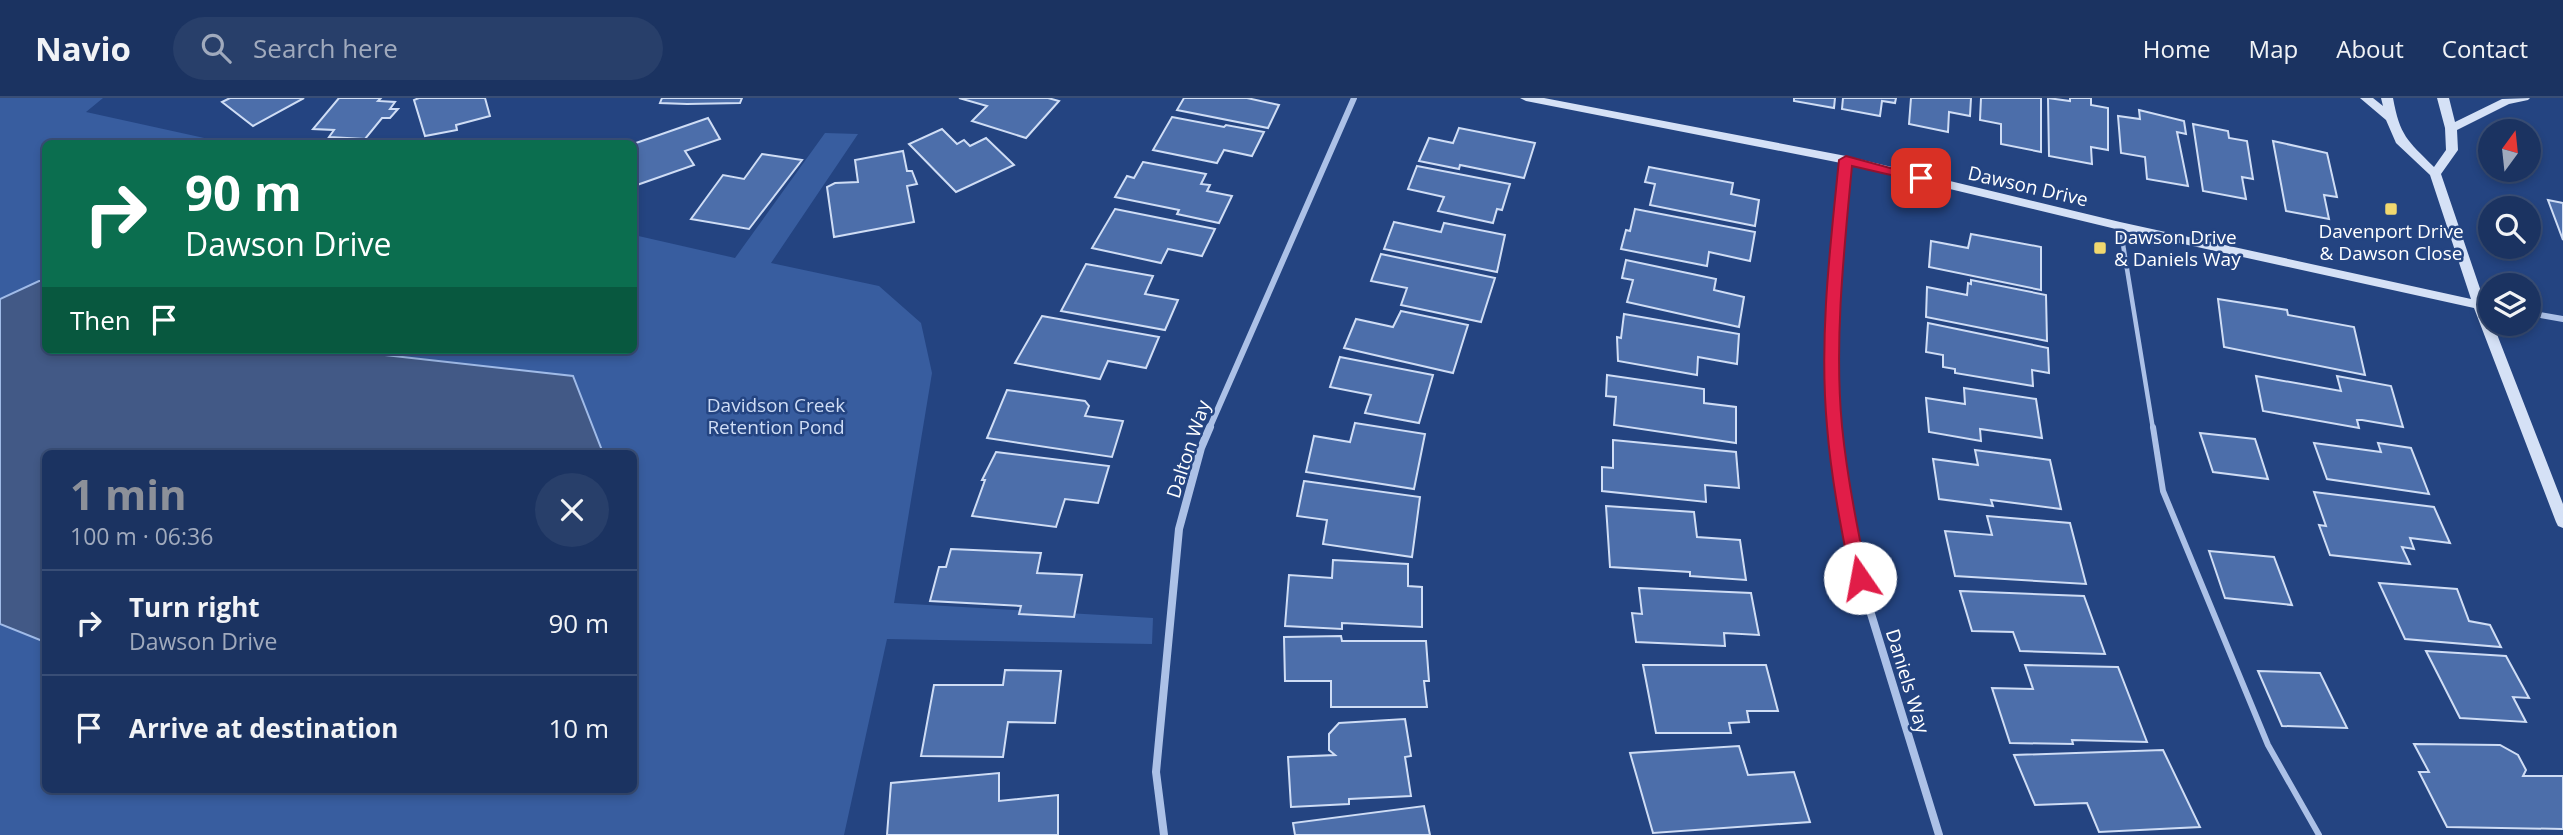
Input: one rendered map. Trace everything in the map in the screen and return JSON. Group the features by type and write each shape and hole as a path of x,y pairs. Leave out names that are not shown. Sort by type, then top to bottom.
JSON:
{"street":[{"name":"Dalton Way","path":"1164,835 1156,772 1179,529 1201,448 1354,98"},
{"name":"Dawson Drive","path":"1526,98 1846,160 2120,226 2478,303"},
{"path":"2366,98 2391,118"},
{"path":"2387,98 2400,140 2435,174 2478,287"},
{"path":"2435,174 2452,150 2451,128 2443,98"},
{"path":"2451,128 2506,101 2525,98"},
{"name":"Daniels Way","path":"1846,160 1834,280 1834,424 1845,506 1860,578 1938,835"},
{"path":"2541,315 2563,319"},
{"path":"2496,336 2563,522"}],"lane":[{"path":"2120,226 2163,491 2268,745 2319,835"}],"green space":[{"name":"Davidson Creek Retention Pond","path":"0,98 103,98 86,112 213,140 42,140 42,354 637,354 637,236 735,258 825,133 858,134 771,263 879,286 921,323 932,373 894,603 1153,618 1152,644 887,639 844,835 0,835"}],"shaded area":[{"path":"42,281 42,354 376,354 573,376 602,450 42,450 42,641 0,624 0,299"}],"building":[{"path":"230,98 304,98 253,126 222,102"},
{"path":"339,98 381,98 378,101 395,102 390,109 398,109 390,118 382,118 365,139 329,137 334,130 313,129"},
{"path":"485,98 490,116 456,125 457,130 425,136 414,100"},
{"path":"662,98 742,98 740,103 687,104 660,103"},
{"path":"959,98 1048,98 1059,101 1026,138 972,121 987,106"},
{"path":"1184,98 1247,98 1279,105 1268,128 1177,110"},
{"path":"1794,98 1835,98 1834,108 1794,101"},
{"path":"1843,98 1896,98 1895,103 1882,101 1880,116 1842,109"},
{"path":"1911,98 1971,98 1970,116 1949,112 1948,132 1909,124"},
{"path":"1981,98 2041,98 2041,152 2001,144 2001,124 1980,120"},
{"path":"2048,98 2070,101 2070,98 2091,98 2091,105 2108,108 2108,150 2091,147 2092,164 2049,156"},
{"path":"2139,110 2184,121 2186,134 2177,132 2188,186 2147,179 2145,157 2121,153 2118,116 2140,119"},
{"path":"1172,117 1264,132 1252,156 1224,150 1217,163 1153,150"},
{"path":"708,118 720,139 685,151 694,165 637,185 637,143"},
{"path":"2193,124 2228,131 2229,138 2247,141 2253,179 2242,177 2246,199 2203,191"},
{"path":"1459,128 1535,143 1524,178 1460,165 1459,169 1419,161 1429,138 1453,143"},
{"path":"942,129 957,144 964,140 970,146 986,138 1014,165 956,192 909,144"},
{"path":"2273,141 2327,153 2337,197 2324,195 2329,219 2286,211"},
{"path":"903,151 907,171 912,171 917,184 907,186 914,222 834,237 827,187 835,183 858,182 855,160"},
{"path":"762,154 802,160 749,229 691,219 723,175 744,179"},
{"path":"1143,162 1206,174 1201,184 1210,185 1207,191 1232,196 1219,223 1177,214 1179,210 1115,197 1127,176 1134,178"},
{"path":"1417,166 1510,184 1502,210 1497,209 1493,223 1438,211 1444,197 1408,189"},
{"path":"1649,167 1733,183 1731,194 1759,200 1755,226 1650,205 1655,184 1645,182"},
{"path":"2548,200 2563,203 2563,240"},
{"path":"1115,209 1215,229 1202,256 1168,249 1161,263 1092,248"},
{"path":"1635,209 1755,232 1750,261 1709,252 1707,266 1621,249 1626,230 1630,231"},
{"path":"1394,222 1441,232 1444,223 1505,235 1497,272 1384,249"},
{"path":"1971,234 2041,247 2041,290 1929,267 1931,241 1968,248"},
{"path":"1381,254 1495,278 1481,322 1401,305 1407,288 1371,281"},
{"path":"1626,260 1716,279 1714,290 1744,297 1739,327 1627,302 1633,280 1622,278"},
{"path":"1086,264 1153,276 1145,294 1178,300 1165,330 1061,311"},
{"path":"1971,280 2046,295 2047,341 1926,317 1927,287 1967,295 1968,283 1971,284"},
{"path":"2218,299 2287,310 2288,315 2354,327 2365,375 2224,347"},
{"path":"1401,311 1468,325 1453,373 1344,348 1356,319 1393,327"},
{"path":"1624,314 1739,334 1737,364 1698,357 1697,375 1618,361 1617,337 1621,338"},
{"path":"1042,316 1159,337 1146,368 1108,361 1100,379 1015,363"},
{"path":"1928,323 2048,348 2049,373 2032,370 2033,386 1955,373 1955,369 1943,367 1943,355 1926,352"},
{"path":"1340,357 1433,375 1419,423 1365,413 1371,395 1330,387"},
{"path":"1607,375 1704,389 1704,403 1736,407 1736,443 1614,425 1616,397 1606,396"},
{"path":"2256,376 2341,391 2337,376 2391,386 2403,427 2357,420 2359,428 2263,411"},
{"path":"1964,388 2036,399 2042,438 1980,429 1981,441 1929,432 1926,398 1965,404"},
{"path":"1007,390 1085,401 1089,406 1085,416 1123,421 1112,457 987,438"},
{"path":"1355,423 1425,434 1414,489 1306,472 1314,436 1350,442"},
{"path":"2200,433 2255,439 2268,479 2213,472"},
{"path":"1613,440 1736,452 1739,488 1705,485 1706,502 1602,491 1602,467 1613,468"},
{"path":"2314,443 2381,452 2378,443 2411,448 2429,494 2327,479"},
{"path":"1975,450 2050,460 2061,509 1991,500 1993,506 1939,499 1933,459 1978,465"},
{"path":"996,452 1109,466 1098,503 1065,499 1056,527 972,516 985,480 982,480"},
{"path":"1304,481 1420,497 1412,557 1323,544 1327,520 1297,516"},
{"path":"2314,492 2434,507 2450,543 2410,538 2414,549 2402,547 2410,564 2330,555 2319,525 2326,526"},
{"path":"1606,506 1694,512 1697,537 1740,540 1746,580 1690,576 1690,572 1610,567"},
{"path":"1987,516 2070,523 2086,584 1955,576 1945,531 1992,535"},
{"path":"951,549 1041,553 1037,573 1082,575 1074,617 1019,614 1021,606 930,601 939,567 946,567"},
{"path":"2209,551 2274,557 2292,605 2225,598"},
{"path":"1333,560 1408,564 1408,586 1422,587 1422,627 1342,623 1342,629 1285,626 1289,575 1332,578"},
{"path":"2379,583 2457,589 2469,621 2490,625 2501,647 2405,639"},
{"path":"1639,588 1751,593 1759,635 1724,633 1725,646 1636,642 1632,613 1642,614"},
{"path":"1960,591 2084,596 2105,654 2020,651 2013,632 1972,631"},
{"path":"1341,636 1342,641 1426,641 1429,681 1424,681 1427,707 1331,707 1331,681 1285,681 1284,637"},
{"path":"2426,651 2506,656 2529,698 2513,697 2526,722 2460,718"},
{"path":"1643,665 1766,665 1778,711 1747,711 1749,722 1729,723 1731,733 1656,733"},
{"path":"2025,665 2118,667 2147,742 2072,740 2073,744 2010,743 1992,688 2033,689"},
{"path":"1005,670 1061,671 1055,723 1008,722 1003,757 921,756 934,685 1003,685"},
{"path":"2258,671 2320,673 2347,728 2282,726"},
{"path":"1405,719 1411,756 1405,757 1411,796 1349,799 1349,804 1291,807 1288,757 1335,755 1329,750 1329,734 1339,723"},
{"path":"2414,744 2500,745 2518,755 2526,770 2523,776 2563,776 2563,829 2447,827 2419,772 2429,772"},
{"path":"1739,746 1748,775 1794,772 1810,822 1653,833 1630,753"},
{"path":"2163,750 2200,827 2099,832 2087,803 2035,805 2014,755"},
{"path":"999,773 999,801 1058,795 1058,835 887,835 891,783"},
{"path":"1424,806 1430,835 1295,835 1293,823"}],"place":[{"name":"Davenport Drive & Dawson Close","path":"2391,209"},
{"name":"Dawson Drive & Daniels Way","path":"2100,248"}],"route":[{"path":"1860,578 1845,506 1834,424 1834,280 1846,160 1921,178"}]}
